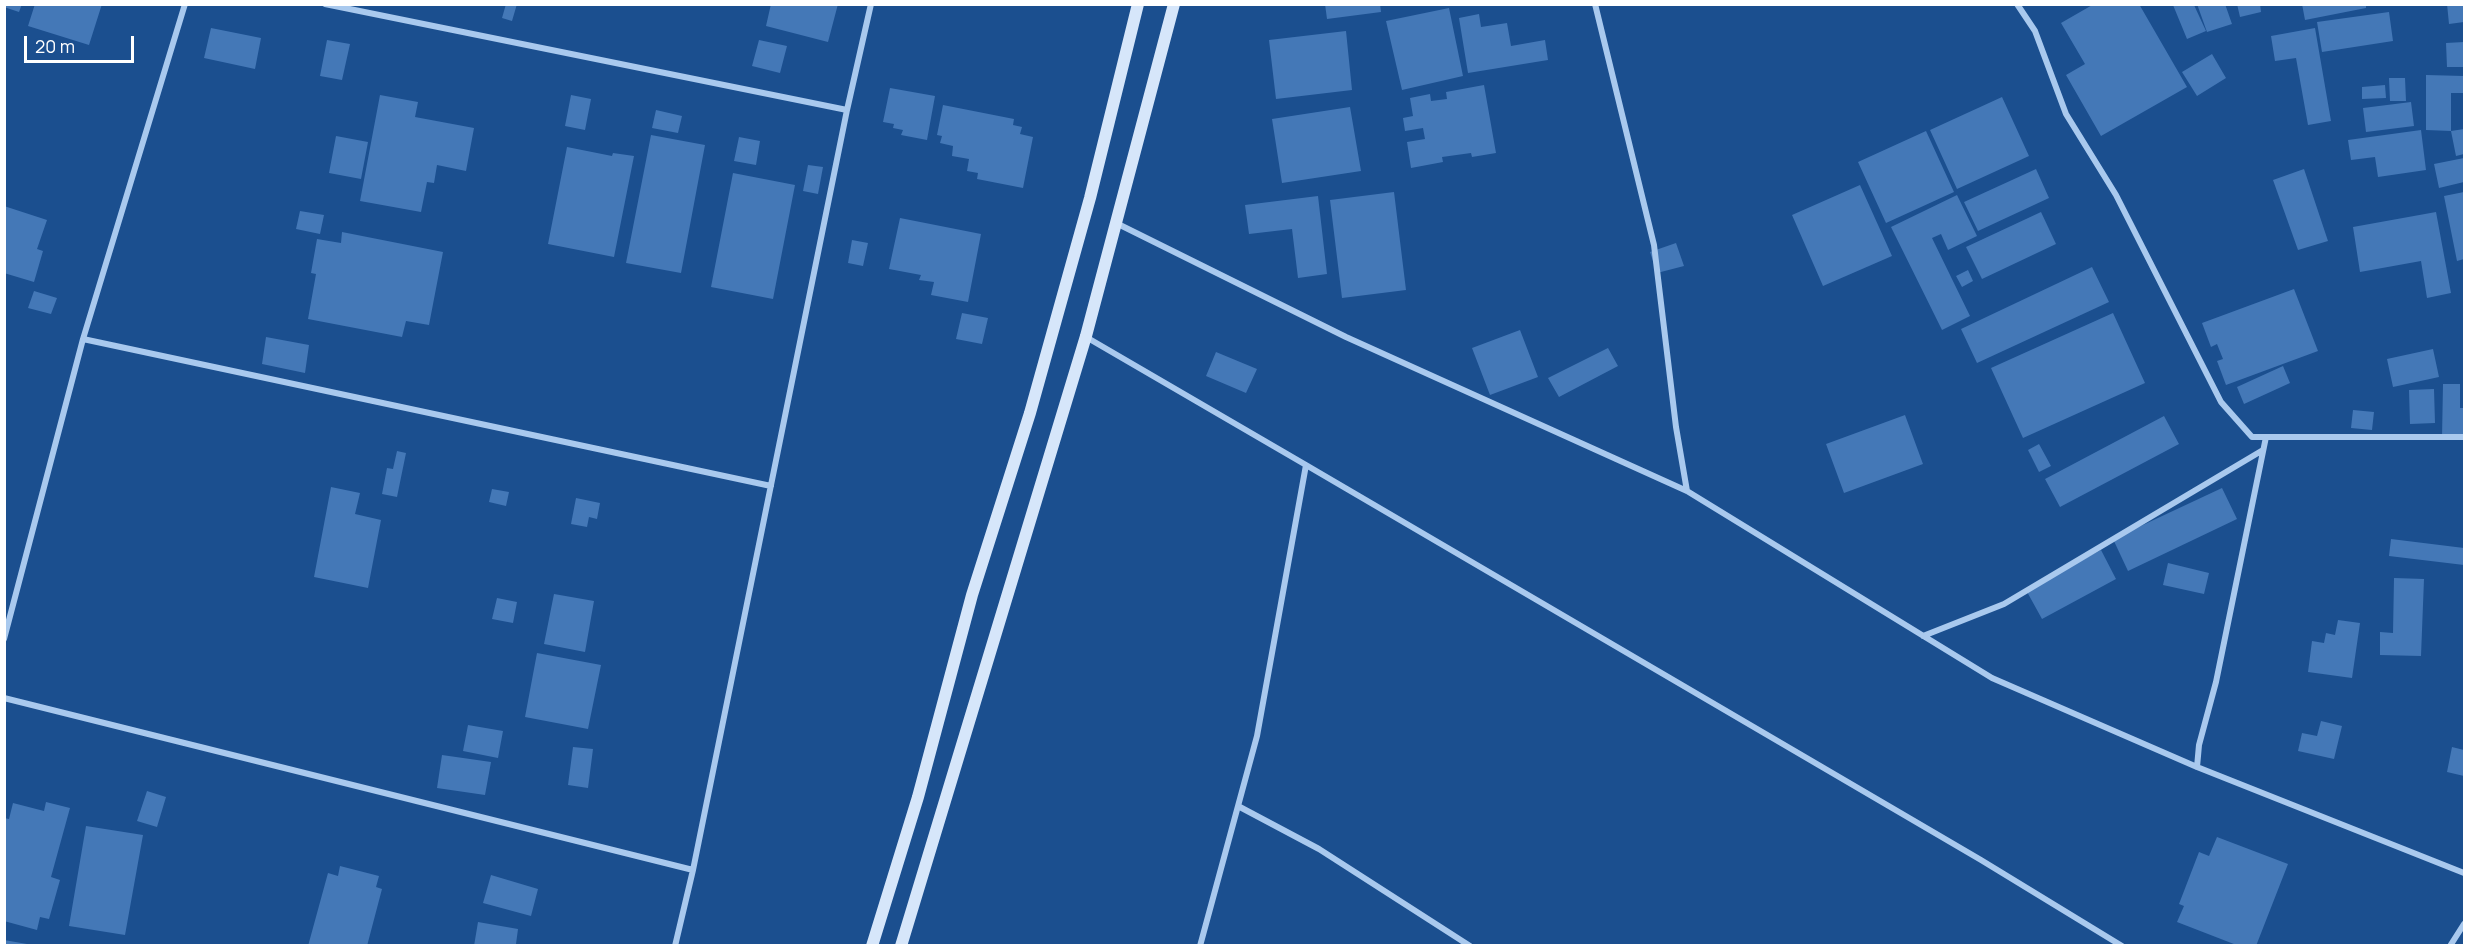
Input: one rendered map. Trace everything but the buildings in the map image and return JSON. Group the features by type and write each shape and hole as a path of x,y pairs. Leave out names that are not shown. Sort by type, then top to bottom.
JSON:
{"main road":[{"path":"872,945 918,797 972,595 1030,413 1088,206 1138,4"},
{"path":"901,945 1086,336 1174,4"}],"street":[{"path":"4,639 83,339 185,4"},
{"path":"325,4 847,110"},
{"path":"675,945 693,870 847,110 871,4"},
{"path":"1595,4 1654,245 1676,428 1687,491"},
{"path":"2017,4 2035,31 2066,114 2116,195 2221,402 2252,437 2464,436"},
{"path":"1115,223 1346,337 1687,491 1992,678 2197,767 2464,873"},
{"path":"1086,336 1981,860 2122,945"},
{"path":"83,339 771,486"},
{"path":"2197,767 2199,745 2216,682 2266,437"},
{"path":"1923,636 2004,604 2263,450"},
{"path":"1200,945 1257,736 1306,465"},
{"path":"4,698 693,870"},
{"path":"1238,806 1319,849 1470,945"},
{"path":"2450,945 2464,924"}]}
